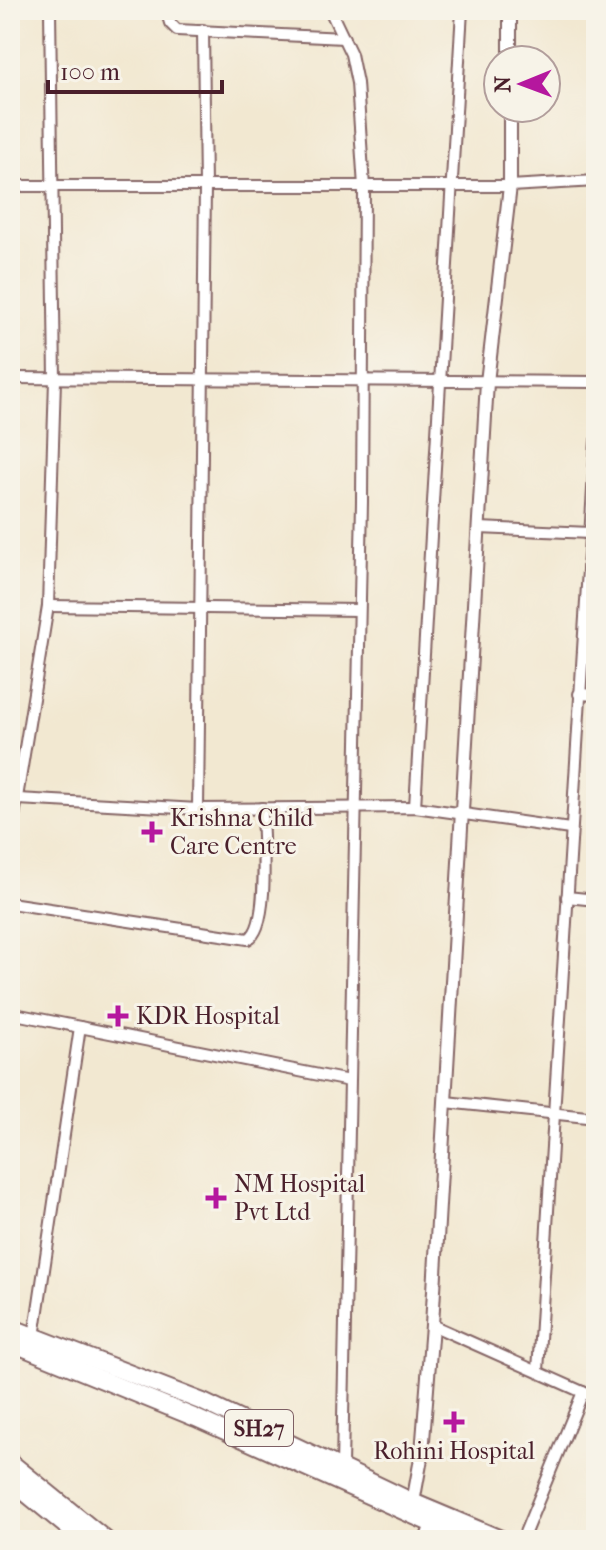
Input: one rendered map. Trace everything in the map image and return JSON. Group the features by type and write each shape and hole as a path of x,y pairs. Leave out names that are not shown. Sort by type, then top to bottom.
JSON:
{"main road":[{"name":"SH27","path":"10,1327 203,1402 342,1466 412,1509 428,1532 468,1540"},
{"name":"SH27","path":"10,1342 412,1509 503,1540"},
{"path":"196,1418 203,1402"},
{"path":"10,1462 106,1540"},
{"path":"10,1480 83,1540"}],"street":[{"path":"10,841 48,606 55,380 50,10"},
{"path":"166,10 170,23 177,30 344,38"},
{"path":"330,10 351,54 357,83 364,187 342,1466"},
{"path":"415,807 462,10"},
{"path":"510,10 510,44"},
{"path":"198,809 205,187 203,30"},
{"path":"412,1509 432,1325 487,382 510,186 510,124"},
{"path":"10,186 510,186 596,181"},
{"path":"10,378 596,382"},
{"path":"538,1371 596,441"},
{"path":"479,528 590,533"},
{"path":"48,606 359,610"},
{"path":"579,694 596,695"},
{"path":"18,799 198,809 415,807 570,829"},
{"path":"10,903 248,939 257,930 264,883 262,808"},
{"path":"567,897 596,900"},
{"path":"10,1013 349,1081"},
{"path":"34,1337 80,1027"},
{"path":"446,1102 596,1118"},
{"path":"432,1325 596,1398"},
{"path":"522,1540 583,1392"}],"place":[{"name":"Krishna Child Care Centre","path":"152,832"},
{"name":"KDR Hospital","path":"118,1016"},
{"name":"NM Hospital Pvt Ltd","path":"216,1198"},
{"name":"Rohini Hospital","path":"454,1422"}]}
